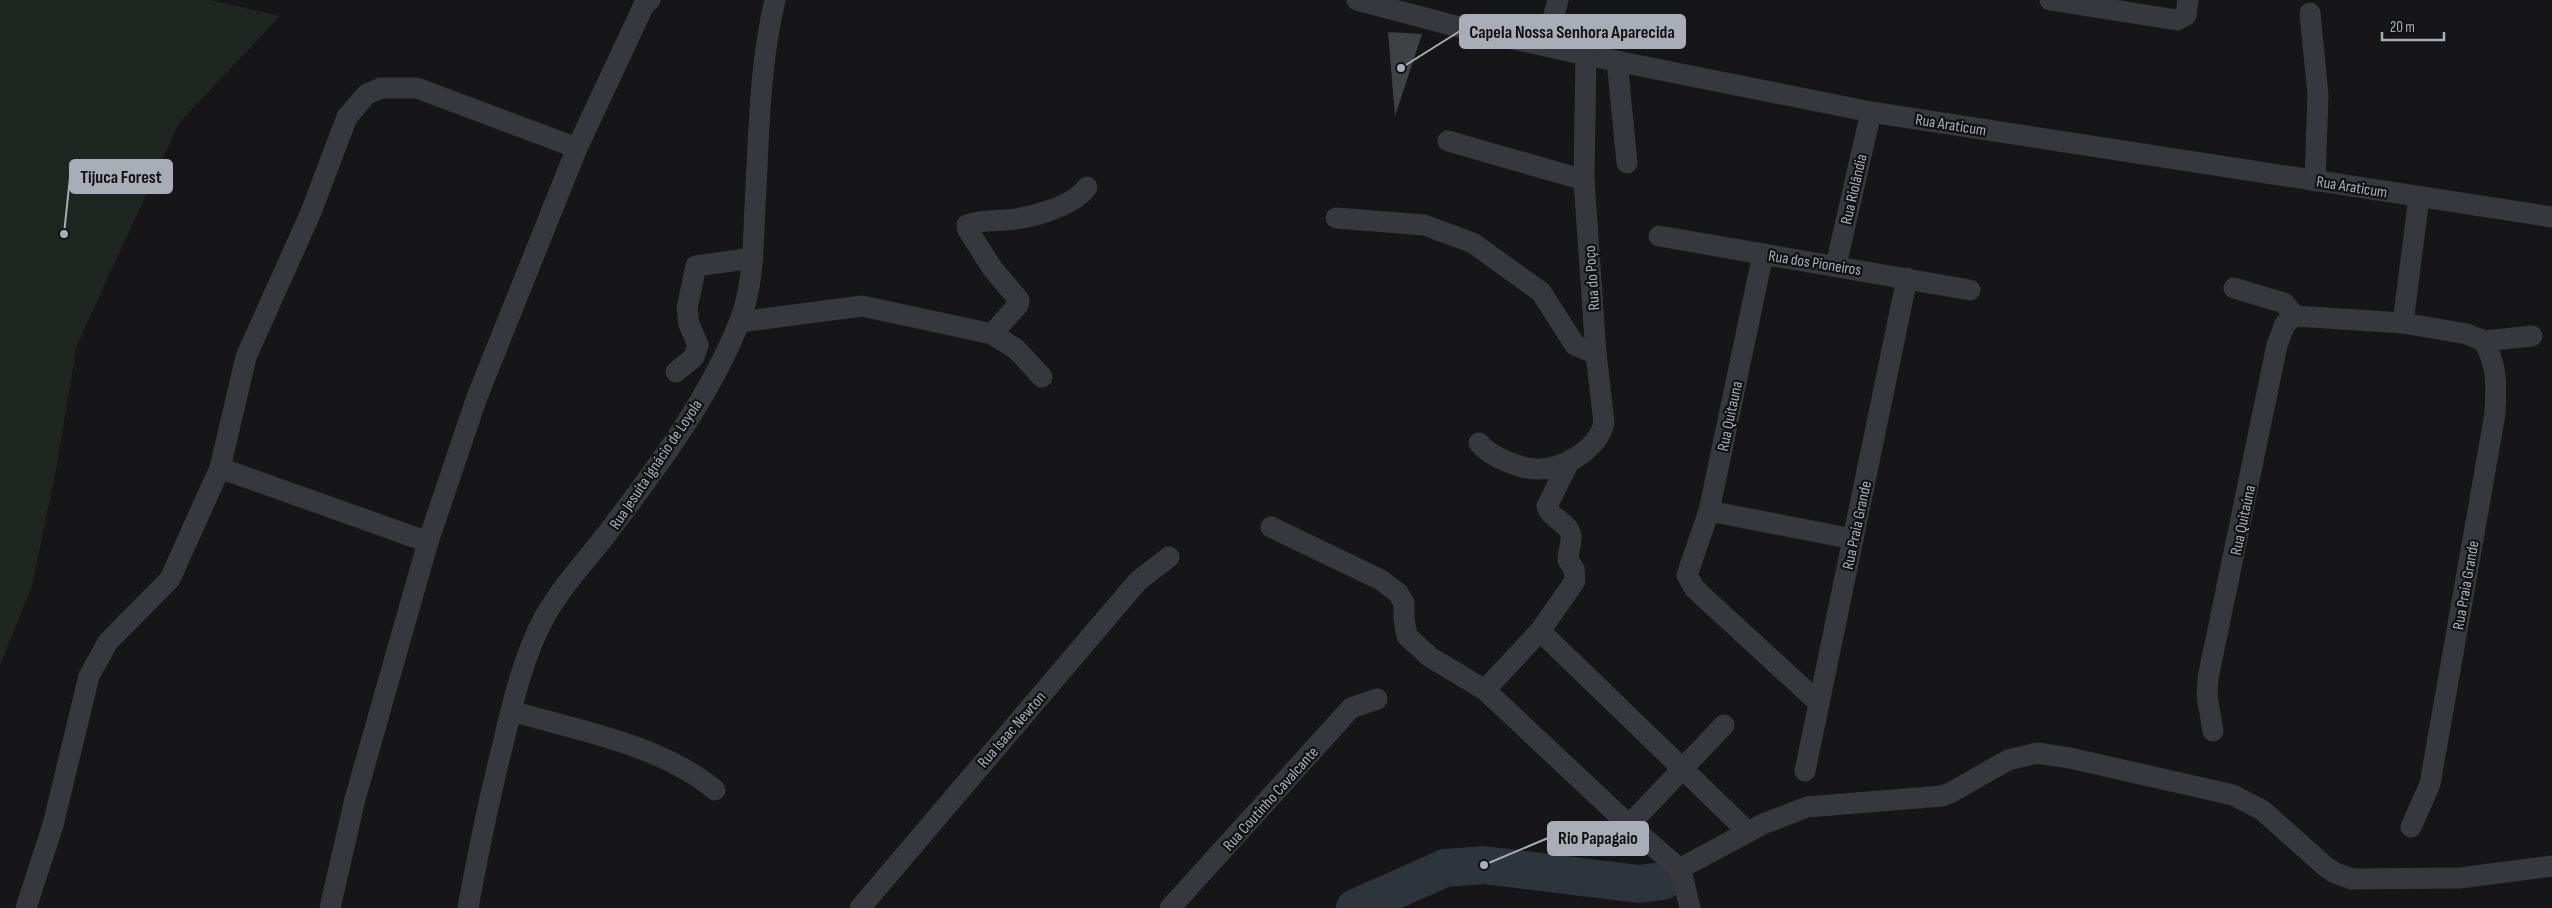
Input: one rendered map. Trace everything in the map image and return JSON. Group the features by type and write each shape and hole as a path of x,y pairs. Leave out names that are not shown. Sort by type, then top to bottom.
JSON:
{"street":[{"name":"Rua Jesuíta Ignácio de Loyola","path":"468,908 482,831 511,711 532,644 545,616 680,432 714,374 740,322 752,258 766,39 775,0"},
{"name":"Rua Araticum","path":"1357,0 1459,27 1586,55 1871,112 2552,216"},
{"path":"1546,45 1558,0"},
{"path":"2050,0 2177,20 2186,15 2188,2"},
{"path":"330,908 355,799 428,542 477,398 577,148 646,2"},
{"path":"2310,13 2318,95 2315,181"},
{"name":"Rua do Poço","path":"1479,443 1492,455 1531,469 1547,469 1570,460 1598,440 1603,430 1604,422 1596,354 1584,180 1586,55"},
{"path":"1617,61 1627,163"},
{"path":"26,908 53,825 89,676 108,642 170,579 220,468 246,357 311,212 347,117 367,94 381,88 418,88 577,148"},
{"name":"Rua Riolândia","path":"1836,265 1871,112"},
{"path":"1448,141 1584,180"},
{"path":"992,334 1018,305 1019,300 992,268 968,230 967,225 976,221 1027,217 1075,199 1087,187"},
{"path":"2403,323 2419,197"},
{"path":"1336,218 1424,225 1473,243 1541,292 1575,345 1596,354"},
{"name":"Rua dos Pioneiros","path":"1659,236 1836,265 1970,290"},
{"name":"Rua Quitauna","path":"1763,254 1709,511 1687,575 1694,589 1819,702"},
{"path":"676,372 694,357 698,345 689,324 687,308 696,266 752,258"},
{"name":"Rua Praia Grande","path":"1805,771 1907,278"},
{"path":"2234,288 2284,303 2296,316 2403,323 2468,334 2484,341 2532,336"},
{"path":"740,322 862,306 992,334 1016,349 1042,377"},
{"name":"Rua Quitaúna","path":"2213,731 2207,696 2208,678 2277,345 2285,324 2296,316"},
{"name":"Rua Praia Grande","path":"2411,827 2430,784 2495,414 2497,374 2492,357 2484,341"},
{"path":"1485,690 1540,632 1575,581 1574,569 1568,560 1570,532 1548,511 1546,506 1570,460"},
{"path":"220,468 428,542"},
{"path":"1709,511 1853,539"},
{"path":"1271,527 1381,580 1398,593 1404,603 1404,619 1408,636 1430,657 1485,690 1629,826 1679,869 1690,908"},
{"name":"Rua Isaac Newton","path":"860,908 1138,580 1169,557"},
{"path":"1540,632 1748,832"},
{"name":"Rua Coutinho Cavalcante","path":"1170,908 1351,708 1377,699"},
{"path":"511,711 627,744 681,766 704,780 715,790"},
{"path":"1629,826 1724,725"},
{"path":"1679,869 1779,816 1807,807 1942,796 2008,760 2037,753 2233,795 2250,802 2262,810 2335,874 2352,879 2460,878 2552,866"}],"shaded area":[{"path":"0,0 210,0 280,16 179,123 77,345 56,470 32,586 0,665"}],"building":[{"path":"1388,32 1422,34 1395,116"}],"waterway":[{"path":"1355,908 1445,868 1484,865 1639,884 1663,881"}],"place":[{"name":"Capela Nossa Senhora Aparecida","path":"1401,68"},
{"name":"Tijuca Forest","path":"64,234"},
{"name":"Rio Papagaio","path":"1484,865"}]}
